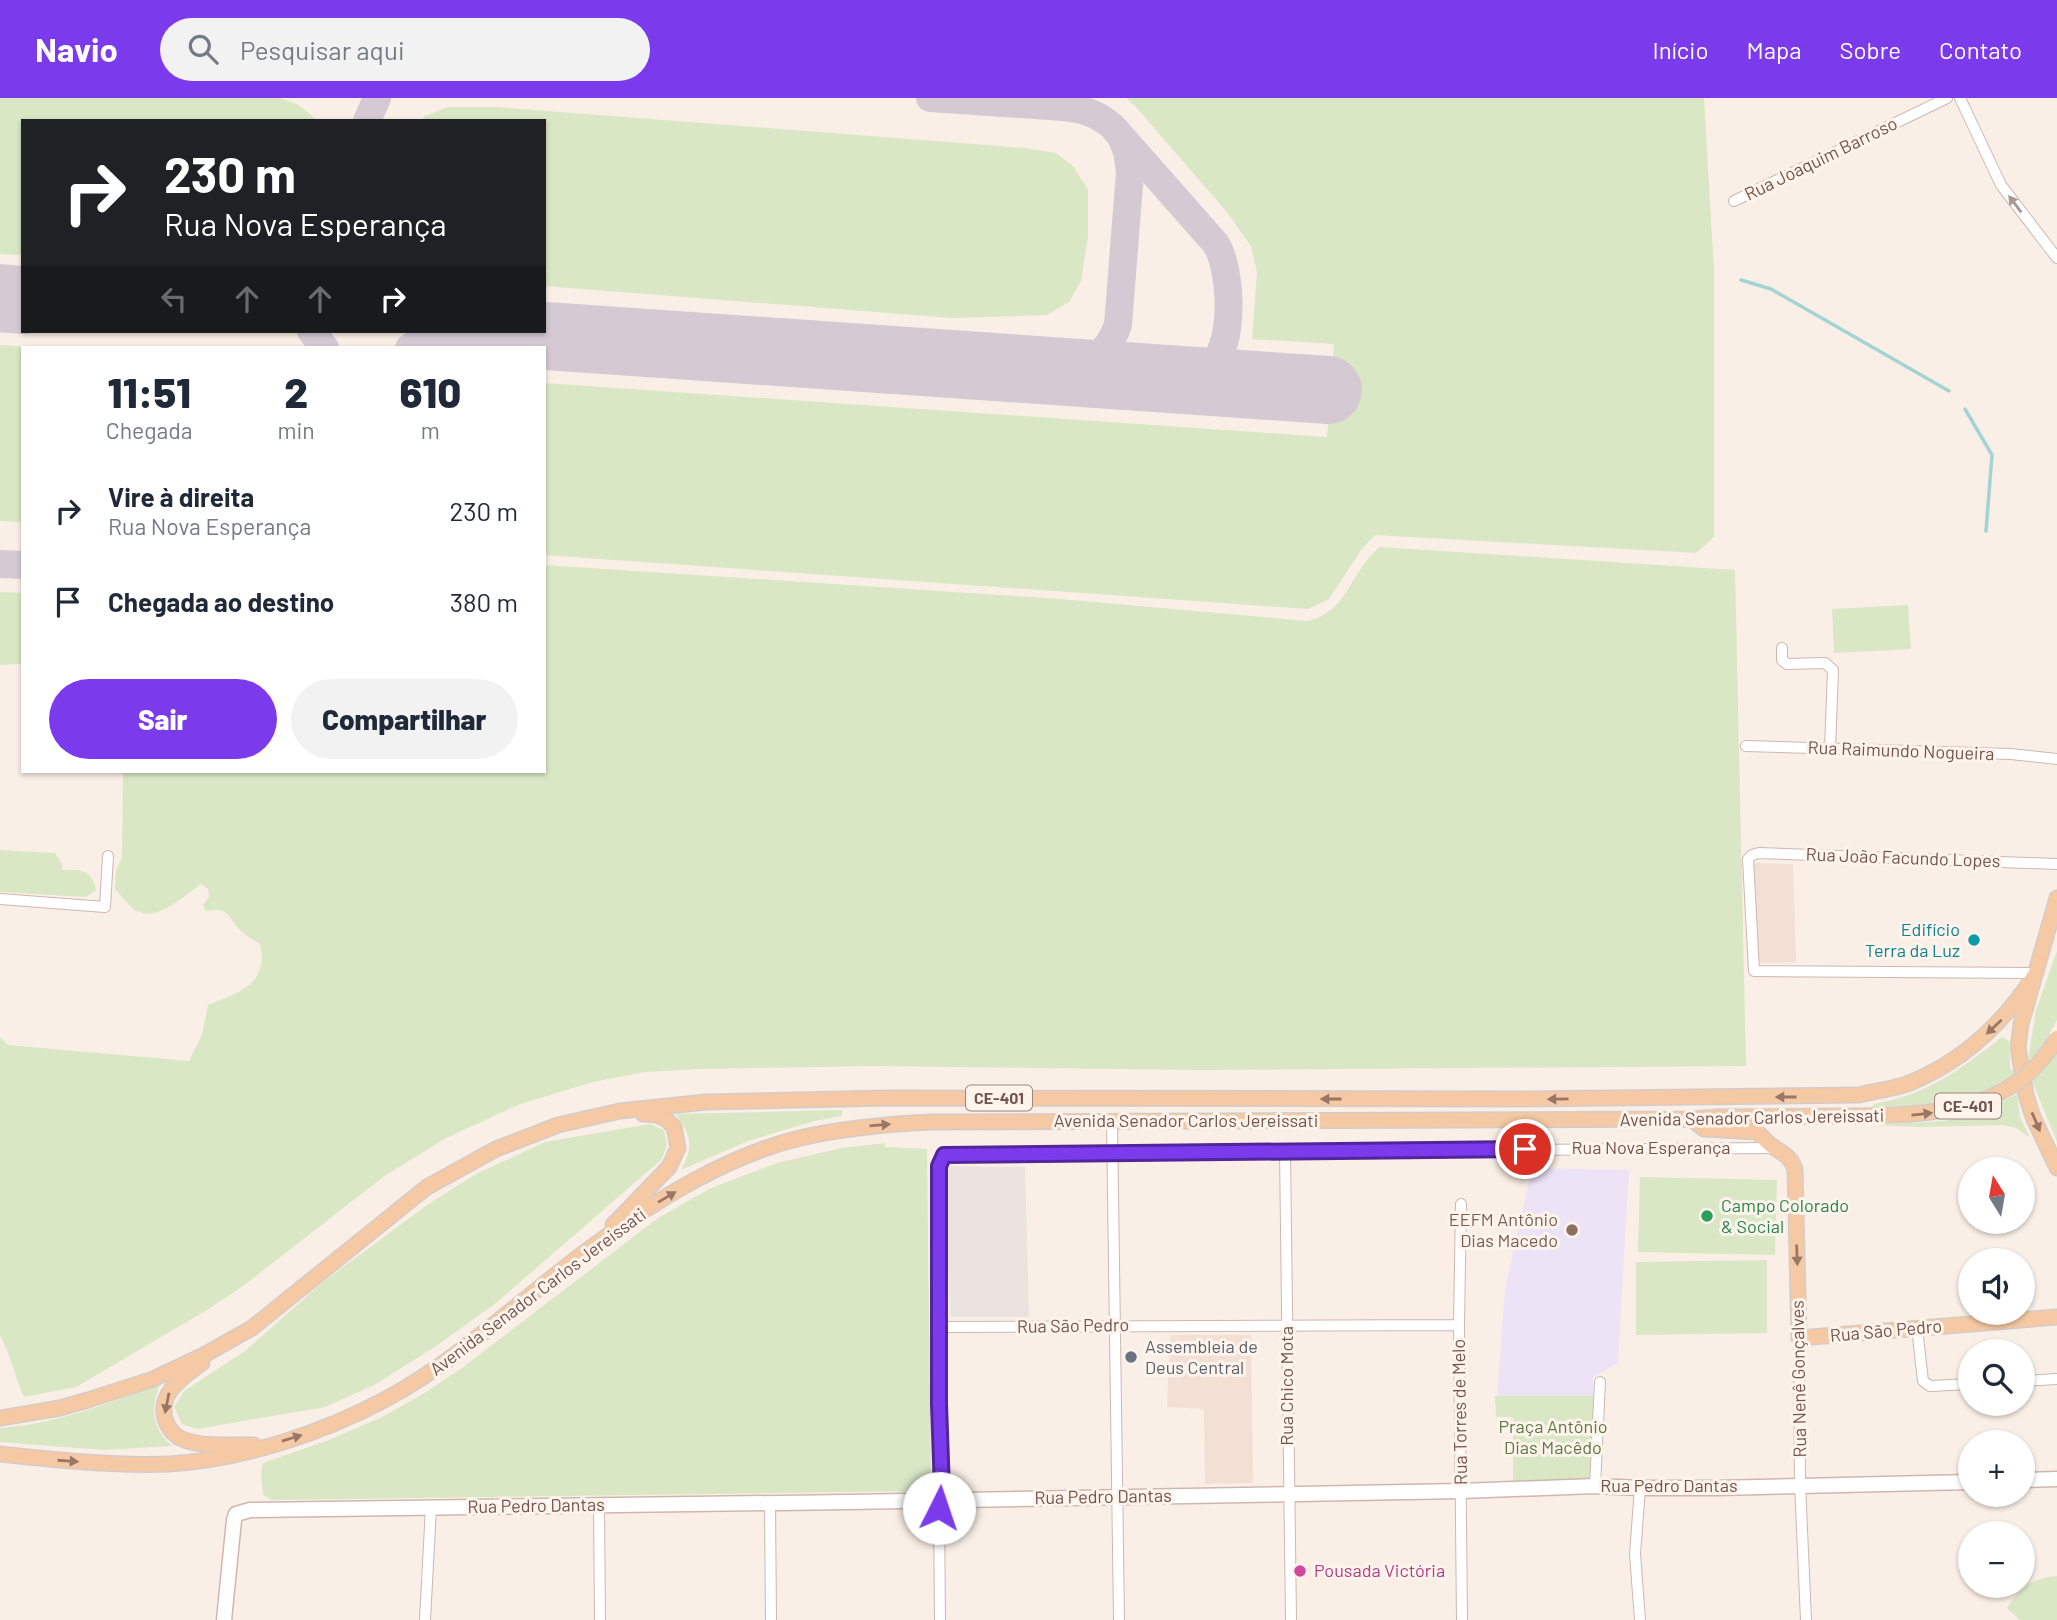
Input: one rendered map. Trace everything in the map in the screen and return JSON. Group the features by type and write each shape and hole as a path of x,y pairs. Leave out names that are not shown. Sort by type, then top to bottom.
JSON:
{"main road":[{"name":"CE-401","path":"2036,973 2057,898"},
{"name":"Avenida Senador Carlos Jereissati","path":"0,1418 60,1408 153,1379 204,1356 252,1328 427,1187 496,1149 558,1125 620,1111 706,1102 887,1098 1518,1099 1860,1095 1906,1084 1966,1053 2001,1021 2036,973"},
{"path":"2036,973 2021,1024 2019,1061 2033,1117 2057,1167"},
{"name":"Avenida Senador Carlos Jereissati","path":"0,1454 113,1464 160,1464 212,1458 302,1436 351,1416 422,1379 598,1242 668,1196 717,1169 768,1148 856,1127 1112,1121 1691,1119 1926,1114 1974,1104 1999,1093 2022,1079 2043,1060 2057,1038"},
{"path":"598,1242 669,1167 678,1148 674,1127 667,1120 657,1115 620,1111"},
{"name":"Rua Nenê Gonçalves","path":"1691,1119 1704,1129 1754,1130 1774,1148 1789,1156 1795,1169 1799,1338"},
{"name":"Rua São Pedro","path":"1799,1338 2057,1317"},
{"path":"252,1328 179,1380 169,1390 164,1402 164,1413 171,1431 180,1438 195,1442 268,1445"},
{"path":"2035,1480 2057,1479"},
{"name":"Rua Pedro Dantas","path":"224,1620 236,1514 250,1510 1958,1482"}],"street":[{"name":"Rua Joaquim Barroso","path":"1734,201 1947,98"},
{"path":"1960,98 2001,185 2057,258"},
{"path":"1782,648 1782,660 1787,664 1825,663 1833,670 1830,749"},
{"name":"Rua Raimundo Nogueira","path":"1745,746 2011,754 2057,759"},
{"name":"Rua João Facundo Lopes","path":"2036,973 1754,971 1747,864 1749,857 1759,853 2057,864"},
{"path":"0,900 105,907 108,856"},
{"path":"1112,1121 1119,1620"},
{"name":"Rua Nova Esperança","path":"939,1327 939,1166 941,1157 948,1153 1774,1148"},
{"name":"Rua Chico Mota","path":"1285,1152 1291,1620"},
{"name":"Rua Torres de Melo","path":"1461,1204 1459,1325 1462,1620"},
{"name":"Rua São Pedro","path":"939,1327 1459,1325"},
{"path":"939,1327 942,1490 940,1620"},
{"path":"1917,1328 1921,1378 1930,1386 1958,1385"},
{"name":"Rua Nenê Gonçalves","path":"1799,1338 1800,1484 1806,1620"},
{"path":"2035,1380 2057,1379"},
{"path":"1595,1486 1601,1382"},
{"path":"1640,1488 1635,1554 1640,1620"},
{"path":"770,1503 771,1620"},
{"path":"599,1505 600,1620"},
{"path":"425,1620 431,1507"}],"shaded area":[{"path":"1751,863 1793,864 1796,962 1754,963"},
{"path":"945,1166 1025,1167 1029,1317 950,1317"},
{"name":"EEFM Antônio Dias Macedo","path":"1532,1168 1629,1170 1618,1363 1593,1377 1593,1396 1497,1396 1505,1289"},
{"path":"1170,1335 1251,1335 1253,1483 1205,1484 1204,1409 1167,1407"}],"green space":[{"path":"0,98 280,98 299,105 316,119 21,119 21,255 0,254"},
{"path":"1126,98 1704,98 1714,271 1714,537 1696,553 1375,535 1361,550 1329,599 1308,609 546,555 546,383 1327,437 1334,344 1252,339 1257,272 1251,246 1225,210"},
{"path":"448,107 496,107 1025,148 1056,153 1073,166 1088,190 1088,236 1081,281 1069,302 1047,315 952,318 546,286 546,119 423,119"},
{"path":"0,345 21,346 21,522 0,521"},
{"path":"1380,547 1735,570 1746,1066 1202,1070 872,1066 645,1072 593,1082 520,1104 446,1138 383,1177 243,1286 207,1310 76,1387 24,1397 0,1336 0,1037 8,1045 189,1061 202,1035 208,1005 249,985 256,978 262,958 260,944 242,932 224,911 206,911 203,905 209,897 208,889 201,884 163,910 147,914 132,908 115,889 116,871 122,857 123,773 546,773 546,565 1060,599 1308,621 1322,616 1341,600 1370,557"},
{"path":"0,592 21,593 21,664 0,665"},
{"path":"1908,605 1911,649 1834,653 1832,609"},
{"path":"0,850 55,853 62,864 62,870 88,874 96,890 86,897 0,892"},
{"path":"2057,951 2057,1020 2038,1053 2028,1061 2036,1010"},
{"path":"2002,1037 2009,1041 2010,1068 2016,1075 2003,1083 1976,1094 1935,1105 1872,1108 1874,1104 1911,1094 1942,1079"},
{"path":"2057,1053 2057,1142 2032,1081"},
{"path":"2017,1094 2020,1117 2030,1138 2016,1128 2003,1125 1873,1125 1944,1121 1979,1113"},
{"path":"842,1110 842,1116 814,1121 748,1141 681,1170 688,1153 689,1140 676,1114"},
{"path":"650,1124 664,1130 667,1144 662,1159 496,1303 435,1347 374,1385 325,1407 197,1429 182,1424 174,1407 184,1391 245,1351 323,1282 430,1203 476,1174 545,1142"},
{"path":"885,1143 885,1147 927,1149 931,1486 920,1491 272,1500 263,1495 263,1463 329,1440 382,1417 423,1394 462,1368 658,1218 711,1188 777,1163 842,1148"},
{"name":"Campo Colorado & Social","path":"1640,1177 1777,1180 1775,1255 1638,1252"},
{"name":"Campo Colorado & Social","path":"1767,1260 1767,1333 1636,1335 1636,1262"},
{"path":"160,1384 155,1401 155,1418 160,1433 172,1446 103,1450 0,1442 0,1428 61,1418"},
{"name":"Praça Antônio Dias Macêdo","path":"1495,1396 1593,1396 1592,1475 1586,1481 1516,1482 1513,1479 1513,1417 1496,1417"},
{"path":"2057,1576 2057,1620 2020,1620 2007,1608 2014,1598 2035,1598 2035,1581"}],"waterway":[{"path":"1741,280 1771,289 1949,391"},
{"path":"1965,409 1992,455 1986,531"}],"taxiway":[{"path":"368,119 377,98"},
{"path":"930,98 1063,107 1095,115 1112,126 1216,244 1225,269 1228,304 1228,321 1221,351 1214,361 1203,369 1162,379"},
{"path":"1053,371 1065,370 1093,359 1108,345 1118,325 1130,172 1122,139"},
{"path":"313,333 323,346"},
{"path":"412,346 439,333"},
{"path":"0,564 21,565"}],"runway":[{"path":"0,298 21,300"},
{"path":"502,333 1328,390"}],"place":[{"name":"Edifício Terra da Luz","path":"1974,940"},
{"name":"Campo Colorado & Social","path":"1707,1216"},
{"name":"EEFM Antônio Dias Macedo","path":"1572,1230"},
{"name":"Assembleia de Deus Central","path":"1131,1357"},
{"name":"Pousada Victória","path":"1300,1571"}],"route":[{"path":"939,1508 942,1490 939,1404 939,1166 944,1155 1525,1149"}]}
